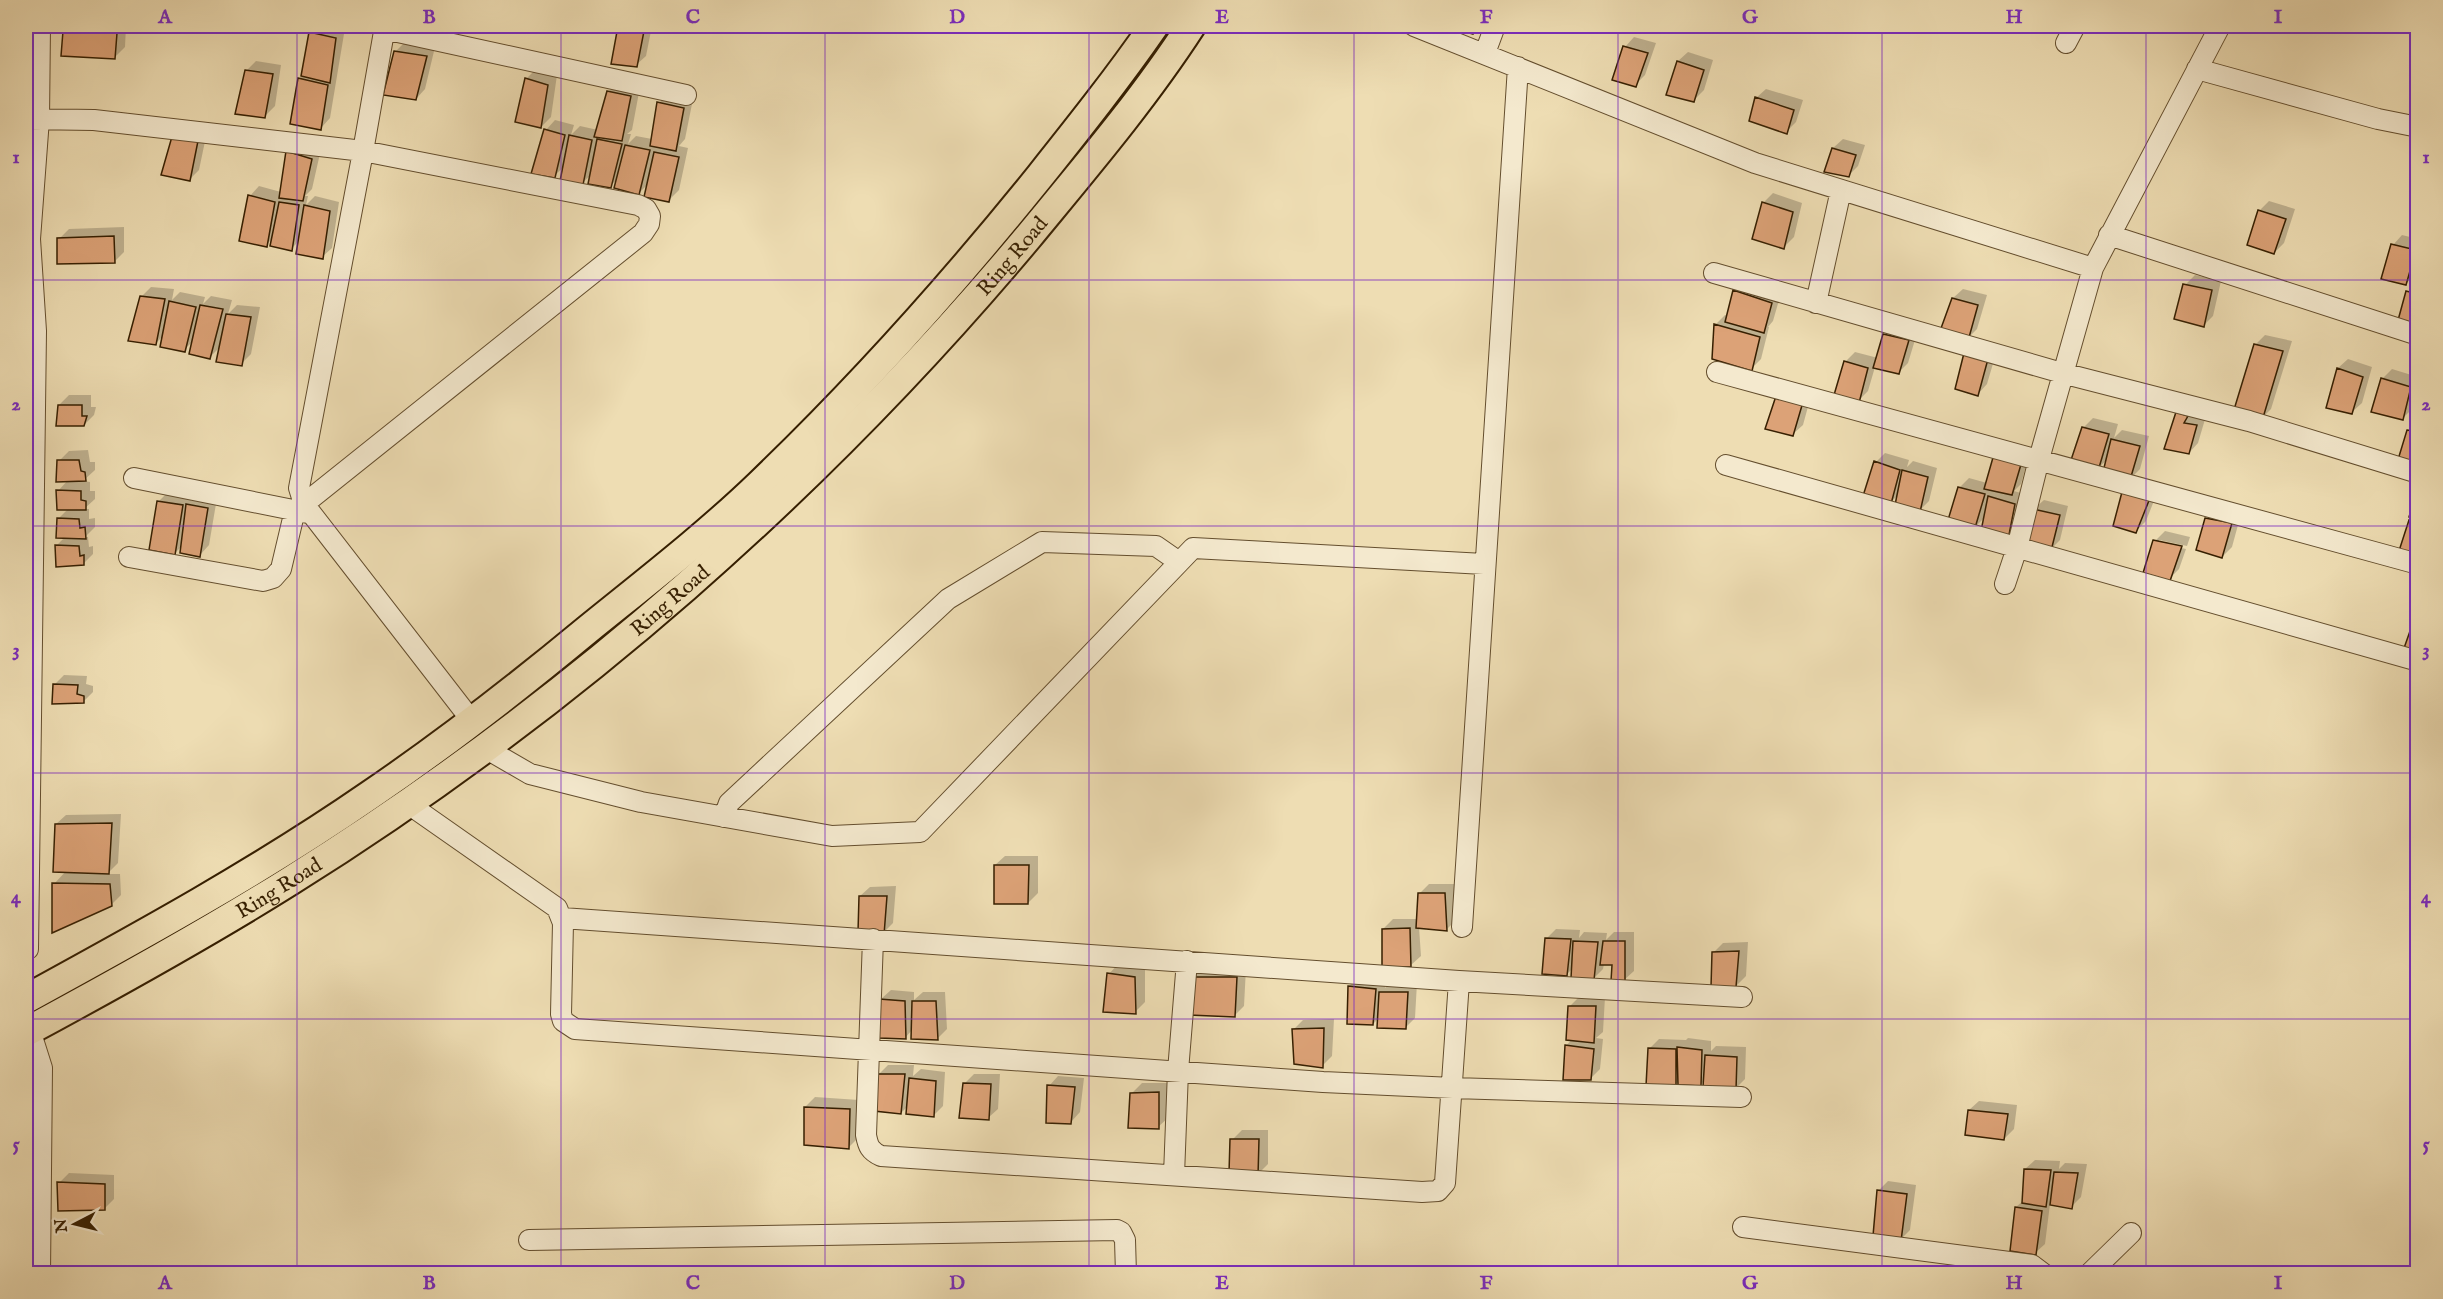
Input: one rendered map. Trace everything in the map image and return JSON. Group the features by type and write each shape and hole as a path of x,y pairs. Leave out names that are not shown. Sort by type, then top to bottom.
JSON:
{"highway":[{"name":"Ring Road","path":"26,999 217,893 370,796 503,699 628,597 758,486 852,390 947,287 1011,213 1120,75 1154,26"},
{"name":"Ring Road","path":"28,1031 217,926 294,879 485,748 617,645 816,468 893,389 982,291 1098,152 1191,26"}],"street":[{"path":"26,950 28,949 31,331 28,239 32,119 40,26"},
{"path":"1414,26 1755,163 2093,268"},
{"path":"1485,53 1495,26"},
{"path":"2005,584 2017,548 2062,373 2093,268 2220,26"},
{"path":"472,722 304,509 298,488 385,27 686,95"},
{"path":"1462,927 1518,67"},
{"path":"2197,69 2378,119 2418,127"},
{"path":"32,119 94,120 363,151 638,205 646,209 650,216 649,224 643,233 304,509 281,569 273,578 263,580 129,557"},
{"path":"1816,303 1841,190"},
{"path":"2109,235 2418,336"},
{"path":"1714,273 2062,373 2249,421 2418,472"},
{"path":"1717,372 2418,564"},
{"path":"1726,465 2418,661"},
{"path":"135,478 304,509"},
{"path":"724,817 729,802 948,599 1042,542 1156,546 1179,562"},
{"path":"485,748 530,774 641,802 832,836 920,832 1193,548 1484,564"},
{"path":"407,803 553,903 562,918 561,1014 563,1021 575,1029 1453,1089 1741,1096"},
{"path":"562,918 1459,981 1742,997"},
{"path":"873,939 866,1135 868,1145 873,1152 881,1156 1422,1192 1438,1191 1445,1184 1459,981"},
{"path":"1174,1175 1178,1071 1187,961"},
{"path":"28,1031 34,1073 40,1274"},
{"path":"1743,1227 2032,1264 2044,1274"},
{"path":"529,1240 1117,1230 1121,1232 1125,1240 1126,1274"},
{"path":"2089,1273 2130,1233"},
{"path":"2089,1273 2096,1274"}],"building":[{"path":"618,26 645,26 637,67 611,64"},
{"path":"1445,26 1476,26 1473,34"},
{"path":"63,31 117,33 115,59 61,56"},
{"path":"309,32 336,38 330,83 301,76"},
{"path":"1623,46 1648,53 1636,87 1612,80"},
{"path":"394,51 427,56 416,100 383,95"},
{"path":"26,61 32,61 31,90 26,90"},
{"path":"1677,61 1704,70 1694,102 1666,95"},
{"path":"245,70 273,74 265,118 235,114"},
{"path":"298,78 328,85 321,130 290,124"},
{"path":"525,78 548,85 541,128 515,122"},
{"path":"607,91 631,96 622,141 594,137"},
{"path":"1755,97 1794,110 1787,134 1749,121"},
{"path":"657,102 684,108 676,151 650,146"},
{"path":"544,129 565,135 555,178 531,174"},
{"path":"173,133 199,136 190,181 161,175"},
{"path":"569,135 592,140 583,185 560,181"},
{"path":"597,139 622,144 611,188 588,184"},
{"path":"625,145 650,150 639,195 614,188"},
{"path":"1832,148 1856,155 1849,177 1824,172"},
{"path":"286,151 312,159 303,201 279,198"},
{"path":"654,152 679,157 669,202 644,197"},
{"path":"248,195 275,202 267,247 239,241"},
{"path":"279,202 299,205 292,251 270,246"},
{"path":"1762,202 1793,212 1784,249 1752,239"},
{"path":"304,205 330,211 323,259 296,254"},
{"path":"2258,210 2286,219 2274,254 2247,245"},
{"path":"114,236 115,263 57,264 57,238"},
{"path":"2391,244 2416,250 2406,285 2381,279"},
{"path":"2418,259 2418,287 2410,285"},
{"path":"2183,284 2212,290 2204,327 2174,319"},
{"path":"1733,290 1772,303 1764,333 1725,322"},
{"path":"2406,291 2418,294 2418,329 2397,324"},
{"path":"140,296 165,299 156,345 128,341"},
{"path":"1952,298 1978,305 1968,341 1940,331"},
{"path":"169,301 196,307 185,352 160,347"},
{"path":"200,305 223,309 210,359 189,354"},
{"path":"226,314 251,317 242,366 216,362"},
{"path":"1714,324 1760,337 1752,371 1712,359"},
{"path":"1883,334 1909,340 1899,374 1873,368"},
{"path":"2254,344 2283,351 2262,421 2233,413"},
{"path":"1964,353 1988,359 1978,396 1955,389"},
{"path":"1844,361 1868,368 1859,403 1834,395"},
{"path":"2337,368 2363,377 2352,414 2326,408"},
{"path":"2381,378 2411,387 2403,420 2371,412"},
{"path":"1777,393 1803,402 1793,436 1765,429"},
{"path":"58,405 82,405 82,416 87,416 84,426 56,426"},
{"path":"2176,412 2188,416 2184,423 2197,425 2189,454 2164,449"},
{"path":"2082,427 2109,434 2098,471 2070,463"},
{"path":"2407,430 2418,432 2418,468 2397,463"},
{"path":"2111,439 2140,446 2130,480 2103,472"},
{"path":"1994,454 2022,461 2012,495 1984,489"},
{"path":"57,460 79,460 81,471 85,472 86,481 56,482"},
{"path":"1874,461 1900,470 1891,504 1863,496"},
{"path":"1902,470 1928,477 1920,512 1895,505"},
{"path":"1958,487 1985,494 1975,528 1948,520"},
{"path":"2418,488 2418,519 2409,517"},
{"path":"56,490 81,491 81,500 86,501 86,510 57,510"},
{"path":"2122,492 2150,498 2136,533 2113,526"},
{"path":"1988,496 2015,504 2008,540 1981,531"},
{"path":"157,501 183,505 175,555 149,550"},
{"path":"186,504 208,508 200,557 180,553"},
{"path":"2033,509 2060,515 2051,551 2023,545"},
{"path":"57,518 79,519 80,528 85,527 86,539 56,538"},
{"path":"2205,518 2232,523 2222,558 2196,550"},
{"path":"2409,520 2418,523 2418,559 2398,554"},
{"path":"2153,540 2182,546 2170,581 2143,573"},
{"path":"55,545 79,546 80,556 84,555 84,565 56,567"},
{"path":"2415,617 2418,618 2418,655 2403,651"},
{"path":"53,684 78,685 77,694 84,696 84,703 52,704"},
{"path":"112,823 109,874 53,872 55,824"},
{"path":"994,865 1029,865 1028,904 994,904"},
{"path":"52,883 110,884 112,906 52,933"},
{"path":"1418,893 1445,893 1447,931 1416,928"},
{"path":"859,896 887,896 884,935 858,932"},
{"path":"1410,928 1411,967 1382,967 1382,929"},
{"path":"1545,938 1571,939 1567,976 1542,974"},
{"path":"1573,941 1598,942 1594,980 1571,978"},
{"path":"1603,941 1625,941 1625,982 1611,981 1612,965 1600,965"},
{"path":"1739,951 1736,987 1711,987 1712,952"},
{"path":"1107,973 1135,977 1136,1014 1103,1012"},
{"path":"1192,977 1237,977 1235,1017 1189,1015"},
{"path":"1348,986 1376,989 1373,1025 1347,1024"},
{"path":"1379,992 1408,992 1406,1029 1377,1028"},
{"path":"879,999 905,1001 906,1039 879,1038"},
{"path":"912,1001 936,1001 938,1040 911,1039"},
{"path":"1568,1006 1596,1006 1594,1043 1566,1040"},
{"path":"1324,1028 1323,1068 1294,1064 1292,1029"},
{"path":"1565,1045 1594,1049 1591,1080 1563,1080"},
{"path":"1677,1047 1702,1050 1701,1086 1678,1085"},
{"path":"1648,1048 1676,1049 1676,1087 1646,1086"},
{"path":"1705,1055 1737,1057 1736,1090 1703,1087"},
{"path":"877,1074 905,1074 901,1114 874,1111"},
{"path":"909,1078 936,1081 934,1117 906,1114"},
{"path":"963,1083 991,1084 989,1120 959,1118"},
{"path":"1047,1085 1075,1087 1071,1124 1046,1123"},
{"path":"1159,1092 1159,1129 1128,1128 1130,1093"},
{"path":"804,1107 850,1109 849,1149 804,1145"},
{"path":"1968,1110 2008,1114 2004,1140 1965,1135"},
{"path":"1230,1139 1259,1139 1258,1176 1229,1173"},
{"path":"2024,1169 2051,1170 2046,1207 2022,1203"},
{"path":"2054,1172 2078,1173 2072,1209 2050,1205"},
{"path":"57,1182 105,1184 105,1210 58,1211"},
{"path":"1877,1190 1907,1194 1901,1241 1873,1236"},
{"path":"2015,1207 2042,1211 2036,1255 2010,1251"}]}
